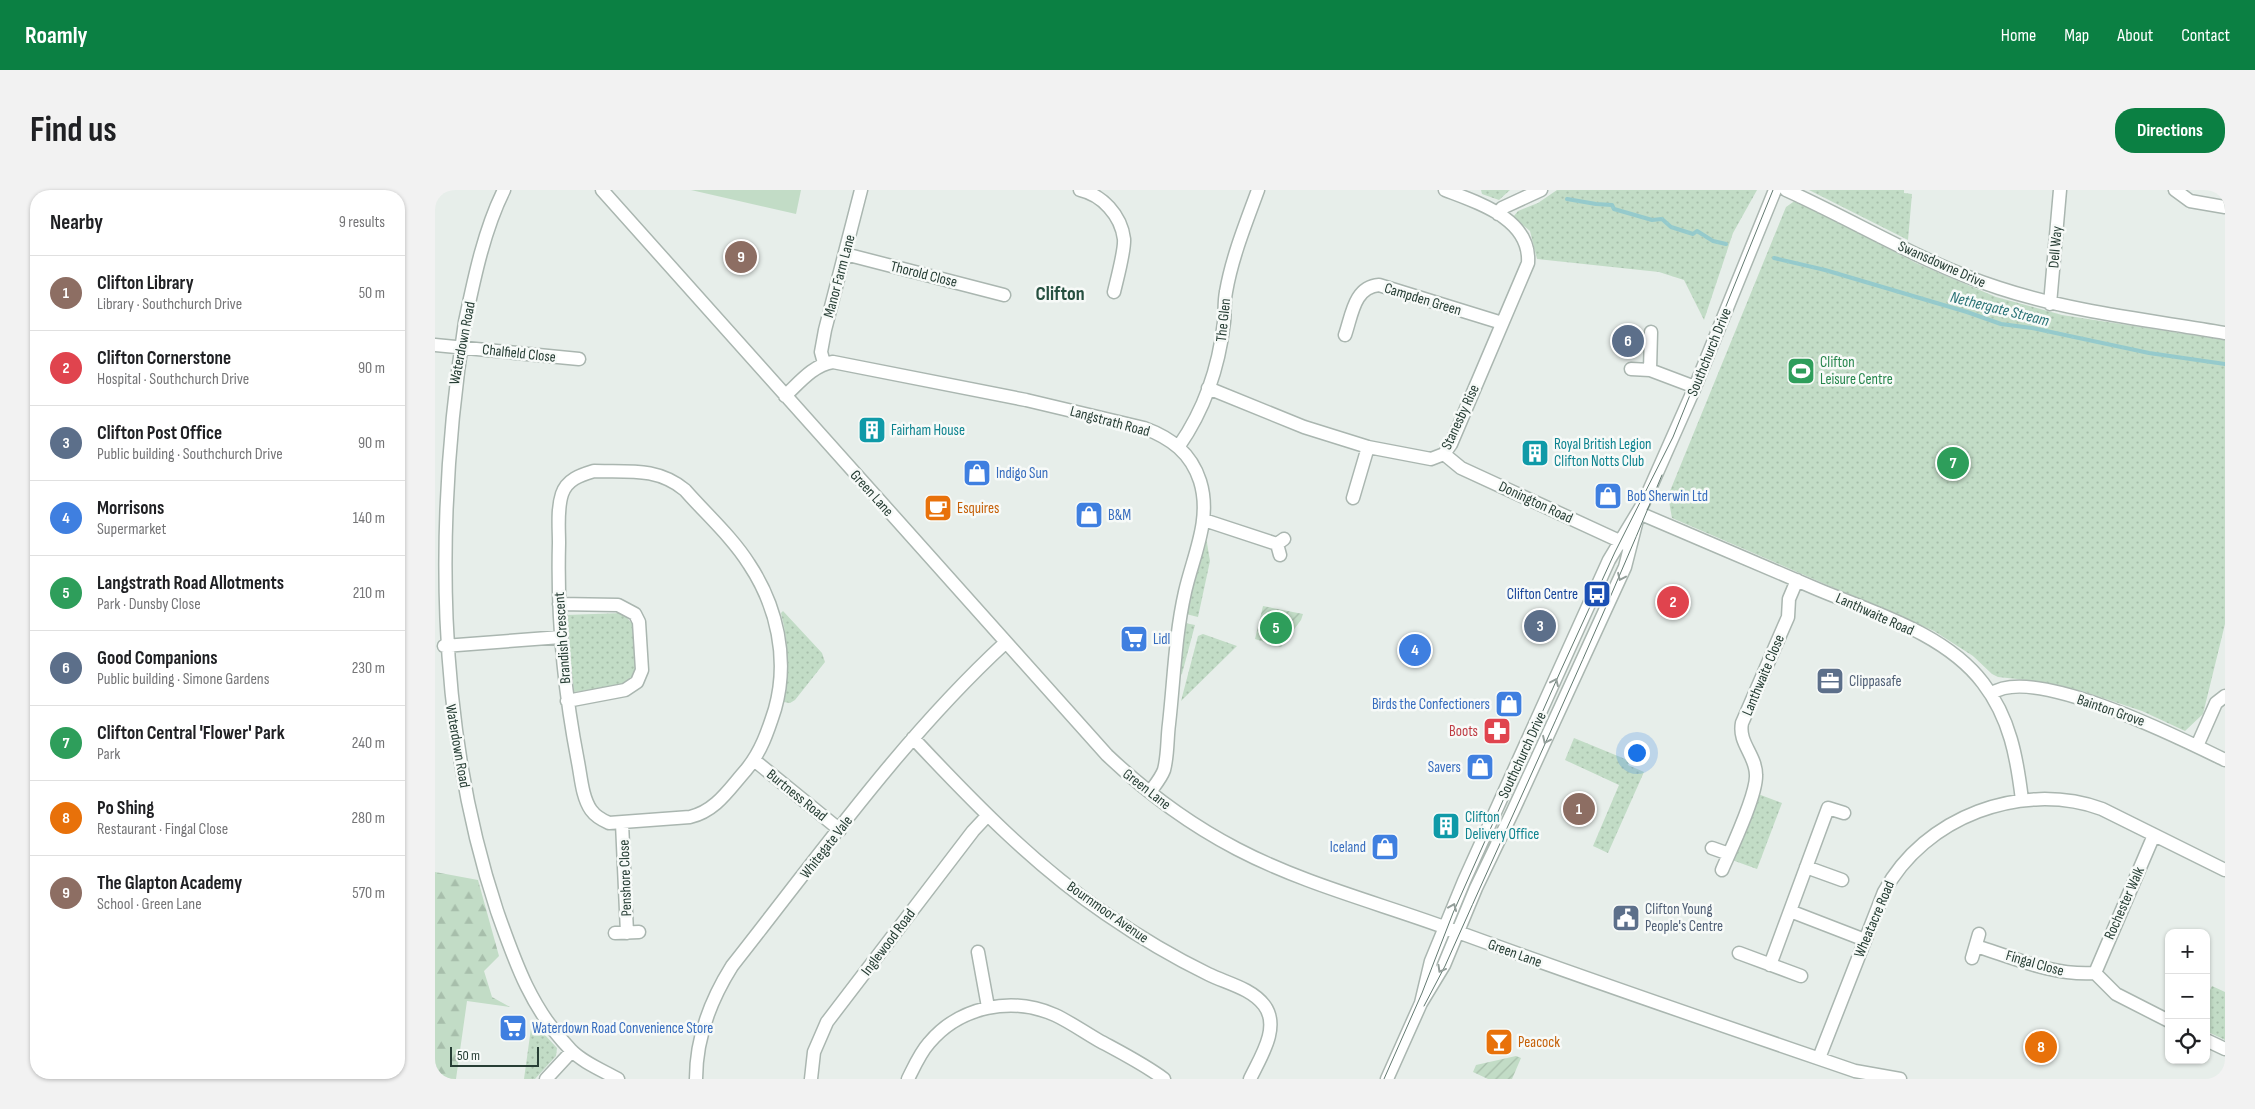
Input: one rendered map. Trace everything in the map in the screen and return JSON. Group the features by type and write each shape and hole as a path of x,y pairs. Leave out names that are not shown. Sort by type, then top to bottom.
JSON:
{"street":[{"name":"Waterdown Road","path":"504,190 473,285 448,416 438,544 444,646 458,759 477,847 487,882 523,983 543,1018 572,1051 618,1079"},
{"name":"Green Lane","path":"602,190 1107,755 1150,792 1187,820 1237,849 1311,880 1819,1058 1855,1070 1900,1079"},
{"name":"Manor Farm Lane","path":"824,363 821,352 825,330 861,190"},
{"path":"1080,190 1092,193 1106,202 1115,217 1124,239 1115,292"},
{"name":"The Glen","path":"1179,446 1191,429 1218,358 1232,262 1258,190"},
{"name":"Stanesby Rise","path":"1208,388 1304,427 1368,447 1417,458 1431,459 1444,454 1451,444 1502,323 1527,263 1528,253 1525,240 1517,229 1498,214 1479,203 1445,190"},
{"path":"1498,214 1502,208 1519,195 1541,190"},
{"name":"Southchurch Drive","path":"1421,1003 1427,972 1444,928 1639,513 1695,387 1775,190"},
{"name":"Swansdowne Drive","path":"1786,190 1945,268 1997,288 2049,304 2225,332"},
{"name":"Dell Way","path":"2049,304 2059,190"},
{"path":"2175,190 2190,201 2225,207"},
{"name":"Thorold Close","path":"845,254 1004,295"},
{"name":"Campden Green","path":"1345,335 1358,295 1370,286 1379,285 1502,323"},
{"path":"1650,370 1651,332"},
{"name":"Chalfield Close","path":"435,345 579,359"},
{"path":"785,396 815,368 824,363"},
{"name":"Langstrath Road","path":"824,363 845,364 1034,402 1144,428 1163,435 1179,446 1192,463 1201,482 1204,502 1203,520 1185,591 1176,640 1164,769 1150,792"},
{"path":"1631,369 1650,370 1695,387"},
{"path":"1353,501 1368,447"},
{"name":"Donington Road","path":"1444,454 1461,468 1625,543"},
{"name":"Brandish Crescent","path":"595,471 650,472 674,481 685,490 749,563 765,592 775,621 780,655 779,692 767,732 754,760 720,800 701,815 622,823 609,823 599,818 587,802 567,701 561,637 559,604 560,505 563,492 570,482 580,475 595,471"},
{"name":"Lanthwaite Road","path":"1639,513 1940,643 1961,659 1991,694 2001,710 2014,747 2022,800"},
{"path":"1203,520 1280,546"},
{"name":"Southchurch Drive","path":"1387,1079 1421,1003 1444,965 1476,888 1511,817 1625,567 1625,543"},
{"name":"Lanthwaite Close","path":"1722,870 1756,783 1754,761 1741,737 1742,723 1788,617 1789,599 1797,580"},
{"path":"559,604 618,605 635,614 639,622 642,670 637,682 625,690 567,701"},
{"path":"444,646 561,637"},
{"name":"Whitegate Vale","path":"696,1079 698,1044 712,1000 732,966 913,738 968,677 1005,643"},
{"name":"Bainton Grove","path":"1991,694 2002,688 2016,687 2085,700 2142,720 2225,760"},
{"path":"2197,746 2216,703 2225,696"},
{"name":"Bournmoor Avenue","path":"913,738 987,816 1035,859 1106,914 1208,975 1251,993 1265,1005 1270,1021 1270,1034 1266,1047 1250,1079"},
{"name":"Burtness Road","path":"754,760 840,830"},
{"name":"Wheatacre Road","path":"1819,1058 1891,878 1922,844 1947,826 1975,812 2022,800 2059,800 2092,806 2225,870"},
{"path":"1770,965 1828,808 1844,813"},
{"name":"Inglewood Road","path":"811,1079 814,1052 827,1022 973,831 987,816"},
{"name":"Penshore Close","path":"622,823 627,933"},
{"name":"Rochester Walk","path":"2095,973 2153,835"},
{"path":"1712,848 1729,854"},
{"path":"1806,867 1841,880"},
{"path":"1790,912 1865,940"},
{"name":"Fingal Close","path":"1975,946 2057,972 2095,973"},
{"path":"977,952 989,1006"},
{"path":"1739,954 1801,976"},
{"path":"2095,973 2116,994 2165,1019"},
{"path":"908,1079 929,1042 940,1032 965,1015 989,1006 1009,1004 1029,1007 1054,1015 1164,1079"},
{"path":"2210,1042 2225,1049"},
{"path":"546,1079 572,1051"}],"green space":[{"path":"691,190 801,190 796,214"},
{"path":"1481,190 1510,190 1499,200 1482,194"},
{"path":"1557,190 1757,190 1733,233 1704,320 1684,280 1659,272 1537,259 1530,231 1513,217 1518,211 1538,203"},
{"path":"1809,190 1904,190 1904,193 1912,194 1908,240"},
{"path":"1796,200 1916,263 1996,297 2062,315 2225,340 2225,624 2203,714 2185,731 2142,711 2082,691 2027,680 1998,677 1992,674 1973,656 1934,631 1672,518 1668,496 1786,207"},
{"path":"1206,537 1210,561 1198,617 1186,614"},
{"path":"1263,606 1303,614 1301,620 1281,647 1255,639"},
{"path":"783,611 822,653 825,662 795,700 790,703 784,702 787,657 786,635 781,613"},
{"path":"622,613 634,625 640,674 629,685 574,692 566,615"},
{"path":"1185,623 1195,625 1182,674 1178,676"},
{"path":"1203,634 1237,646 1181,701 1198,636"},
{"path":"1574,738 1630,761 1628,765 1644,772 1608,853 1593,846 1619,785 1565,760"},
{"path":"1758,794 1782,803 1757,869 1732,860"},
{"path":"435,872 478,880 499,956 484,971 492,997 510,1007 467,1001 456,1079 435,1079"},
{"path":"2212,986 2225,992 2225,1040 2210,1033 2210,990"},
{"path":"532,1021 557,1048 556,1056 535,1079 524,1079"},
{"path":"1516,1056 1521,1058 1512,1079 1488,1079 1473,1072 1476,1065"}],"waterway":[{"name":"Nethergate Stream","path":"1567,199 1612,205 1614,209 1652,220 1662,219 1671,227 1693,234 1697,231 1713,241 1726,244"},
{"name":"Nethergate Stream","path":"1774,258 1825,270 2001,324 2032,328 2149,353 2225,364"}],"tram line":[{"path":"1384,1079 1422,993 1453,913 1561,670 1615,552 1673,437 1773,190"},
{"path":"1424,1006 1445,966 1555,721 1662,475"}],"place":[{"name":"The Glapton Academy","path":"741,257"},
{"name":"Good Companions","path":"1628,341"},
{"name":"Clifton Leisure Centre","path":"1801,371"},
{"name":"Fairham House","path":"872,430"},
{"name":"Royal British Legion Clifton Notts Club","path":"1535,453"},
{"name":"Clifton Central 'Flower' Park","path":"1953,463"},
{"name":"Indigo Sun","path":"977,473"},
{"name":"Bob Sherwin Ltd","path":"1608,496"},
{"name":"Esquires","path":"938,508"},
{"name":"B&M","path":"1089,515"},
{"name":"Clifton Centre","path":"1597,594"},
{"name":"Clifton Cornerstone","path":"1673,602"},
{"name":"Clifton Post Office","path":"1540,626"},
{"name":"Langstrath Road Allotments","path":"1276,628"},
{"name":"Lidl","path":"1134,639"},
{"name":"Morrisons","path":"1415,650"},
{"name":"Clippasafe","path":"1830,681"},
{"name":"Birds the Confectioners","path":"1509,704"},
{"name":"Boots","path":"1497,731"},
{"name":"Savers","path":"1480,767"},
{"name":"Clifton Library","path":"1579,809"},
{"name":"Clifton Delivery Office","path":"1446,826"},
{"name":"Iceland","path":"1385,847"},
{"name":"Clifton Young People's Centre","path":"1626,918"},
{"name":"Waterdown Road Convenience Store","path":"513,1028"},
{"name":"Peacock","path":"1499,1042"},
{"name":"Po Shing","path":"2041,1047"}],"district":[{"name":"Clifton","path":"1060,293"}]}
